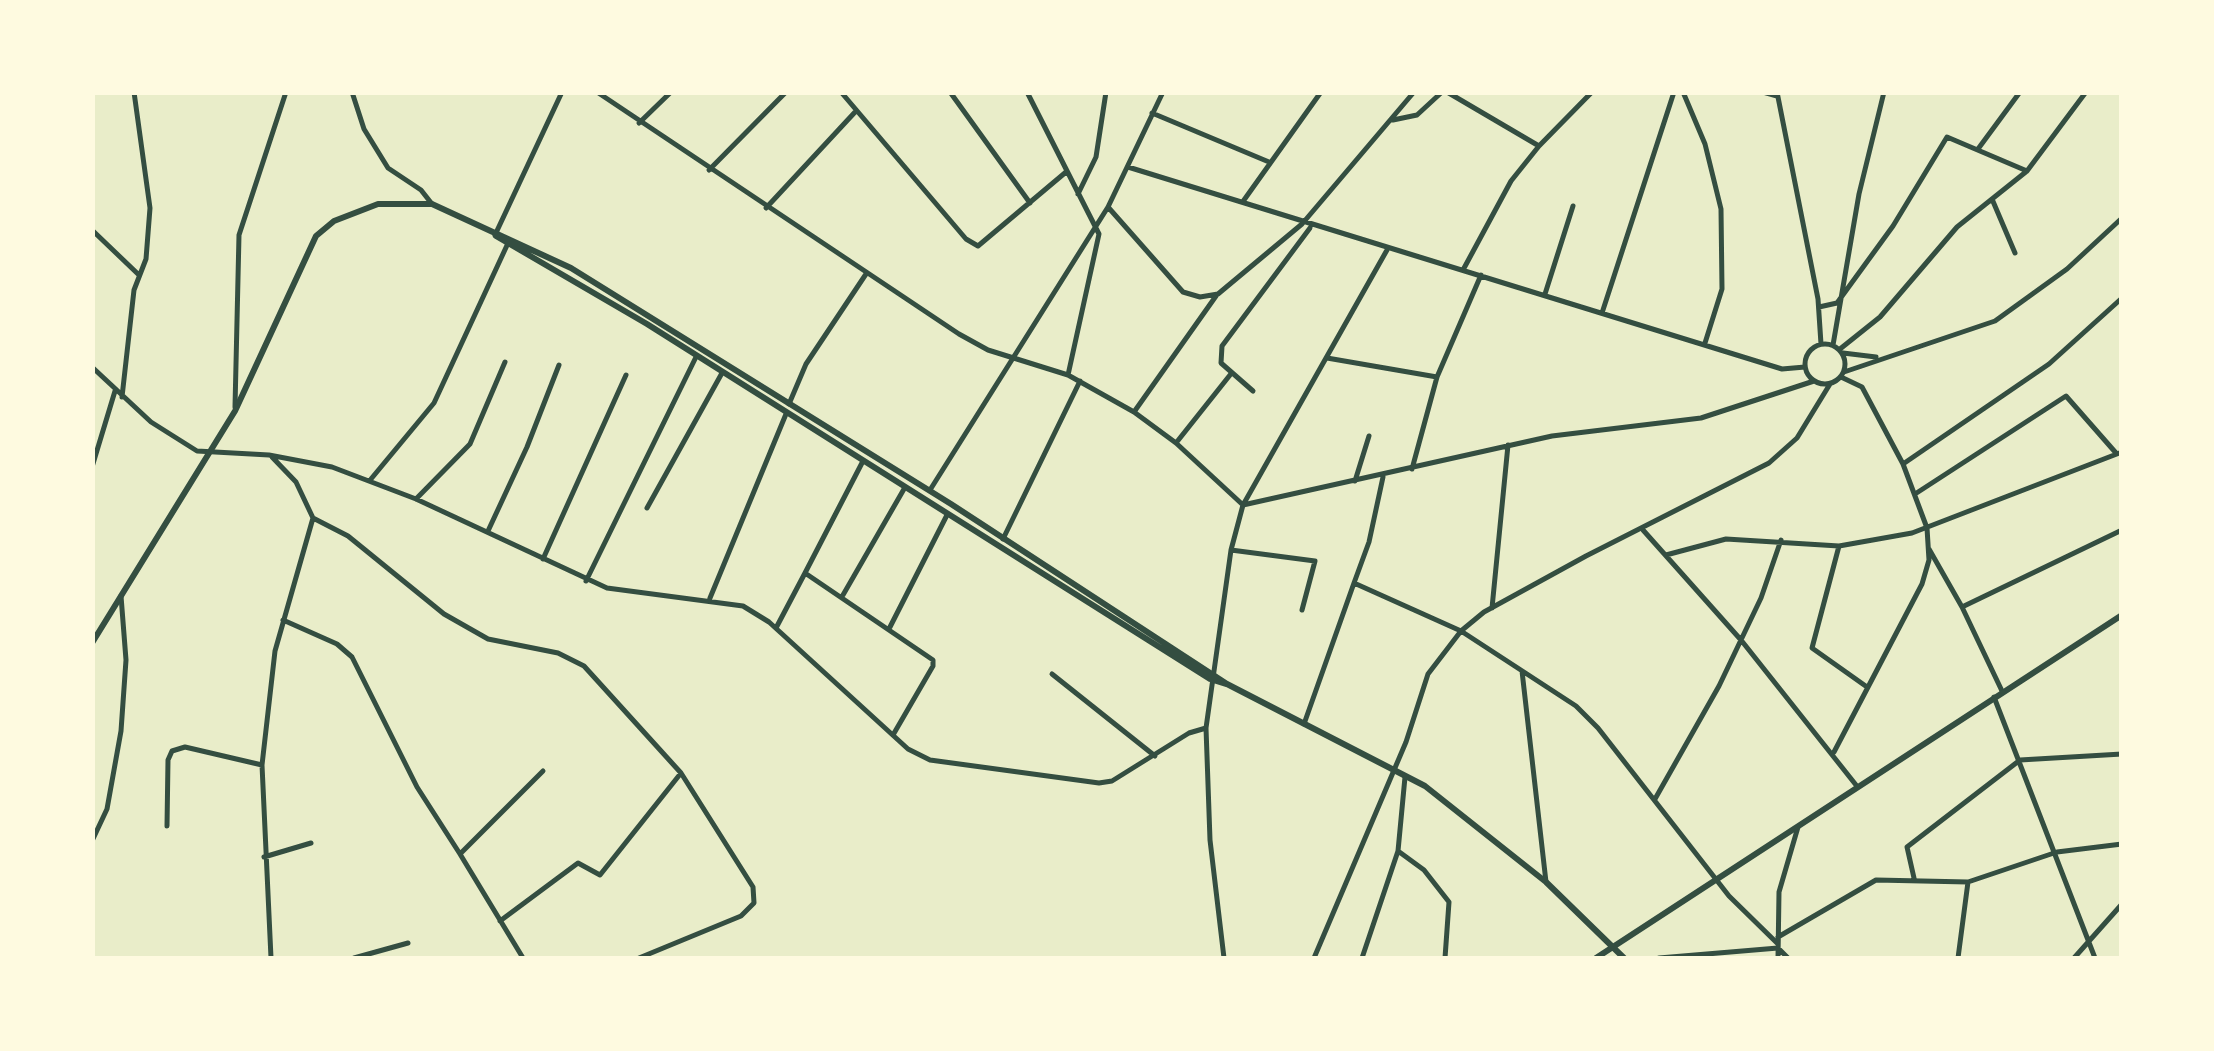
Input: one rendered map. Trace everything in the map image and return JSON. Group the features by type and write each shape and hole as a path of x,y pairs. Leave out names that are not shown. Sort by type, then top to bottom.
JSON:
{"street":[{"path":"122,398 139,275 146,259 149,196 134,92"},
{"path":"235,411 238,235 286,92"},
{"path":"352,92 364,129 388,168 422,190 432,204"},
{"path":"496,234 562,92"},
{"path":"596,92 960,334 1010,358 1068,375 1134,412 1176,442 1243,505"},
{"path":"639,123 672,92"},
{"path":"709,170 786,92"},
{"path":"841,92 972,244 985,244 1066,172"},
{"path":"950,92 1030,203"},
{"path":"1027,92 1096,225 1100,245 1068,375"},
{"path":"1078,194 1098,150 1106,92"},
{"path":"922,501 1108,207 1163,92"},
{"path":"1244,200 1321,92"},
{"path":"1134,412 1218,294 1302,224 1414,92"},
{"path":"1393,120 1417,115 1444,92 1539,146"},
{"path":"1463,270 1504,193 1539,146 1592,92"},
{"path":"1602,313 1674,92"},
{"path":"1683,92 1705,144 1721,209 1722,289 1705,343"},
{"path":"1763,92 1777,94 1819,307 1820,344"},
{"path":"1834,752 1922,584 1928,548 1927,528 1903,464 1862,387 1843,374 1838,349 1837,303 1884,92"},
{"path":"1978,149 2020,92"},
{"path":"1838,349 1880,317 1957,227 2028,171 2086,92"},
{"path":"766,208 856,111"},
{"path":"1152,113 1270,162"},
{"path":"1819,307 1837,303 1893,226 1946,136 2028,171"},
{"path":"1128,167 1244,200 1311,227 1545,294 1782,370 1805,368"},
{"path":"1992,200 2016,253"},
{"path":"92,643 235,411 316,236 334,222 378,204 432,204 510,240 701,348 1211,670 1227,684 1303,726 1405,774 1546,882 1614,944 1624,958"},
{"path":"1545,294 1573,206"},
{"path":"1108,207 1183,292 1200,297 1218,294"},
{"path":"1314,958 1428,674 1461,631 1492,608 1783,452 1830,384 1843,374 1879,358 1994,321 2068,269 2122,218"},
{"path":"1253,390 1222,363 1222,346 1311,227"},
{"path":"92,230 139,275"},
{"path":"510,240 922,501 1210,679 1227,684"},
{"path":"371,479 434,403 510,240"},
{"path":"1224,958 1208,817 1206,728 1211,670 1231,550 1243,505 1387,250"},
{"path":"710,598 806,364 866,274"},
{"path":"1412,469 1438,377 1480,275"},
{"path":"1903,464 2049,364 2122,298"},
{"path":"1820,344 1879,358"},
{"path":"1814,381 1805,368 1806,356 1820,344"},
{"path":"586,580 701,348"},
{"path":"1326,358 1438,377"},
{"path":"416,499 473,439 505,362"},
{"path":"488,531 528,448 559,365"},
{"path":"92,367 122,398 189,447 269,455 371,479 586,580 622,591 710,598 743,606 776,629 892,735 921,756 950,766 1089,782 1112,780 1189,733 1206,728"},
{"path":"647,508 722,373"},
{"path":"1176,442 1231,374"},
{"path":"542,560 626,375"},
{"path":"1004,539 1080,381"},
{"path":"1243,505 1585,430 1701,418 1814,381 1830,384"},
{"path":"92,467 115,391"},
{"path":"1666,555 1726,538 1839,546 1927,528 2119,453 2066,396 1915,494"},
{"path":"1354,482 1369,436"},
{"path":"1492,608 1508,445"},
{"path":"269,455 296,482 312,518 348,536 444,614 488,640 558,653 584,666 681,773 756,897 741,916 639,958"},
{"path":"776,629 862,461"},
{"path":"1303,726 1367,552 1383,477"},
{"path":"844,595 904,489"},
{"path":"890,628 946,515"},
{"path":"271,958 262,765 271,678 312,518"},
{"path":"1643,530 1741,640 1834,752 1856,785"},
{"path":"1962,607 2122,530"},
{"path":"1655,799 1741,640 1781,540"},
{"path":"1839,546 1812,648 1867,688"},
{"path":"1928,548 1962,607 1998,694 2096,958"},
{"path":"1231,550 1316,561 1302,610"},
{"path":"805,573 844,595 934,663 892,735"},
{"path":"1354,583 1461,631 1586,715 1716,879 1788,958"},
{"path":"92,841 107,808 122,731 126,660 122,596"},
{"path":"1596,958 2122,615"},
{"path":"283,620 337,644 352,657 417,787 523,958"},
{"path":"1522,672 1546,882"},
{"path":"1052,674 1155,756"},
{"path":"167,826 168,760 172,752 185,747 262,765"},
{"path":"1914,878 1907,847 2020,760 2122,754"},
{"path":"460,854 543,771"},
{"path":"500,920 578,863 600,875 681,773"},
{"path":"1362,958 1398,851 1405,774"},
{"path":"1778,958 1779,892 1799,824"},
{"path":"264,857 311,843"},
{"path":"1659,958 1778,943 1864,884 1914,878 1968,882 2057,852 2122,844"},
{"path":"1398,851 1424,870 1449,902 1445,958"},
{"path":"1958,958 1968,882"},
{"path":"2074,958 2122,904"},
{"path":"354,958 408,943"}]}
